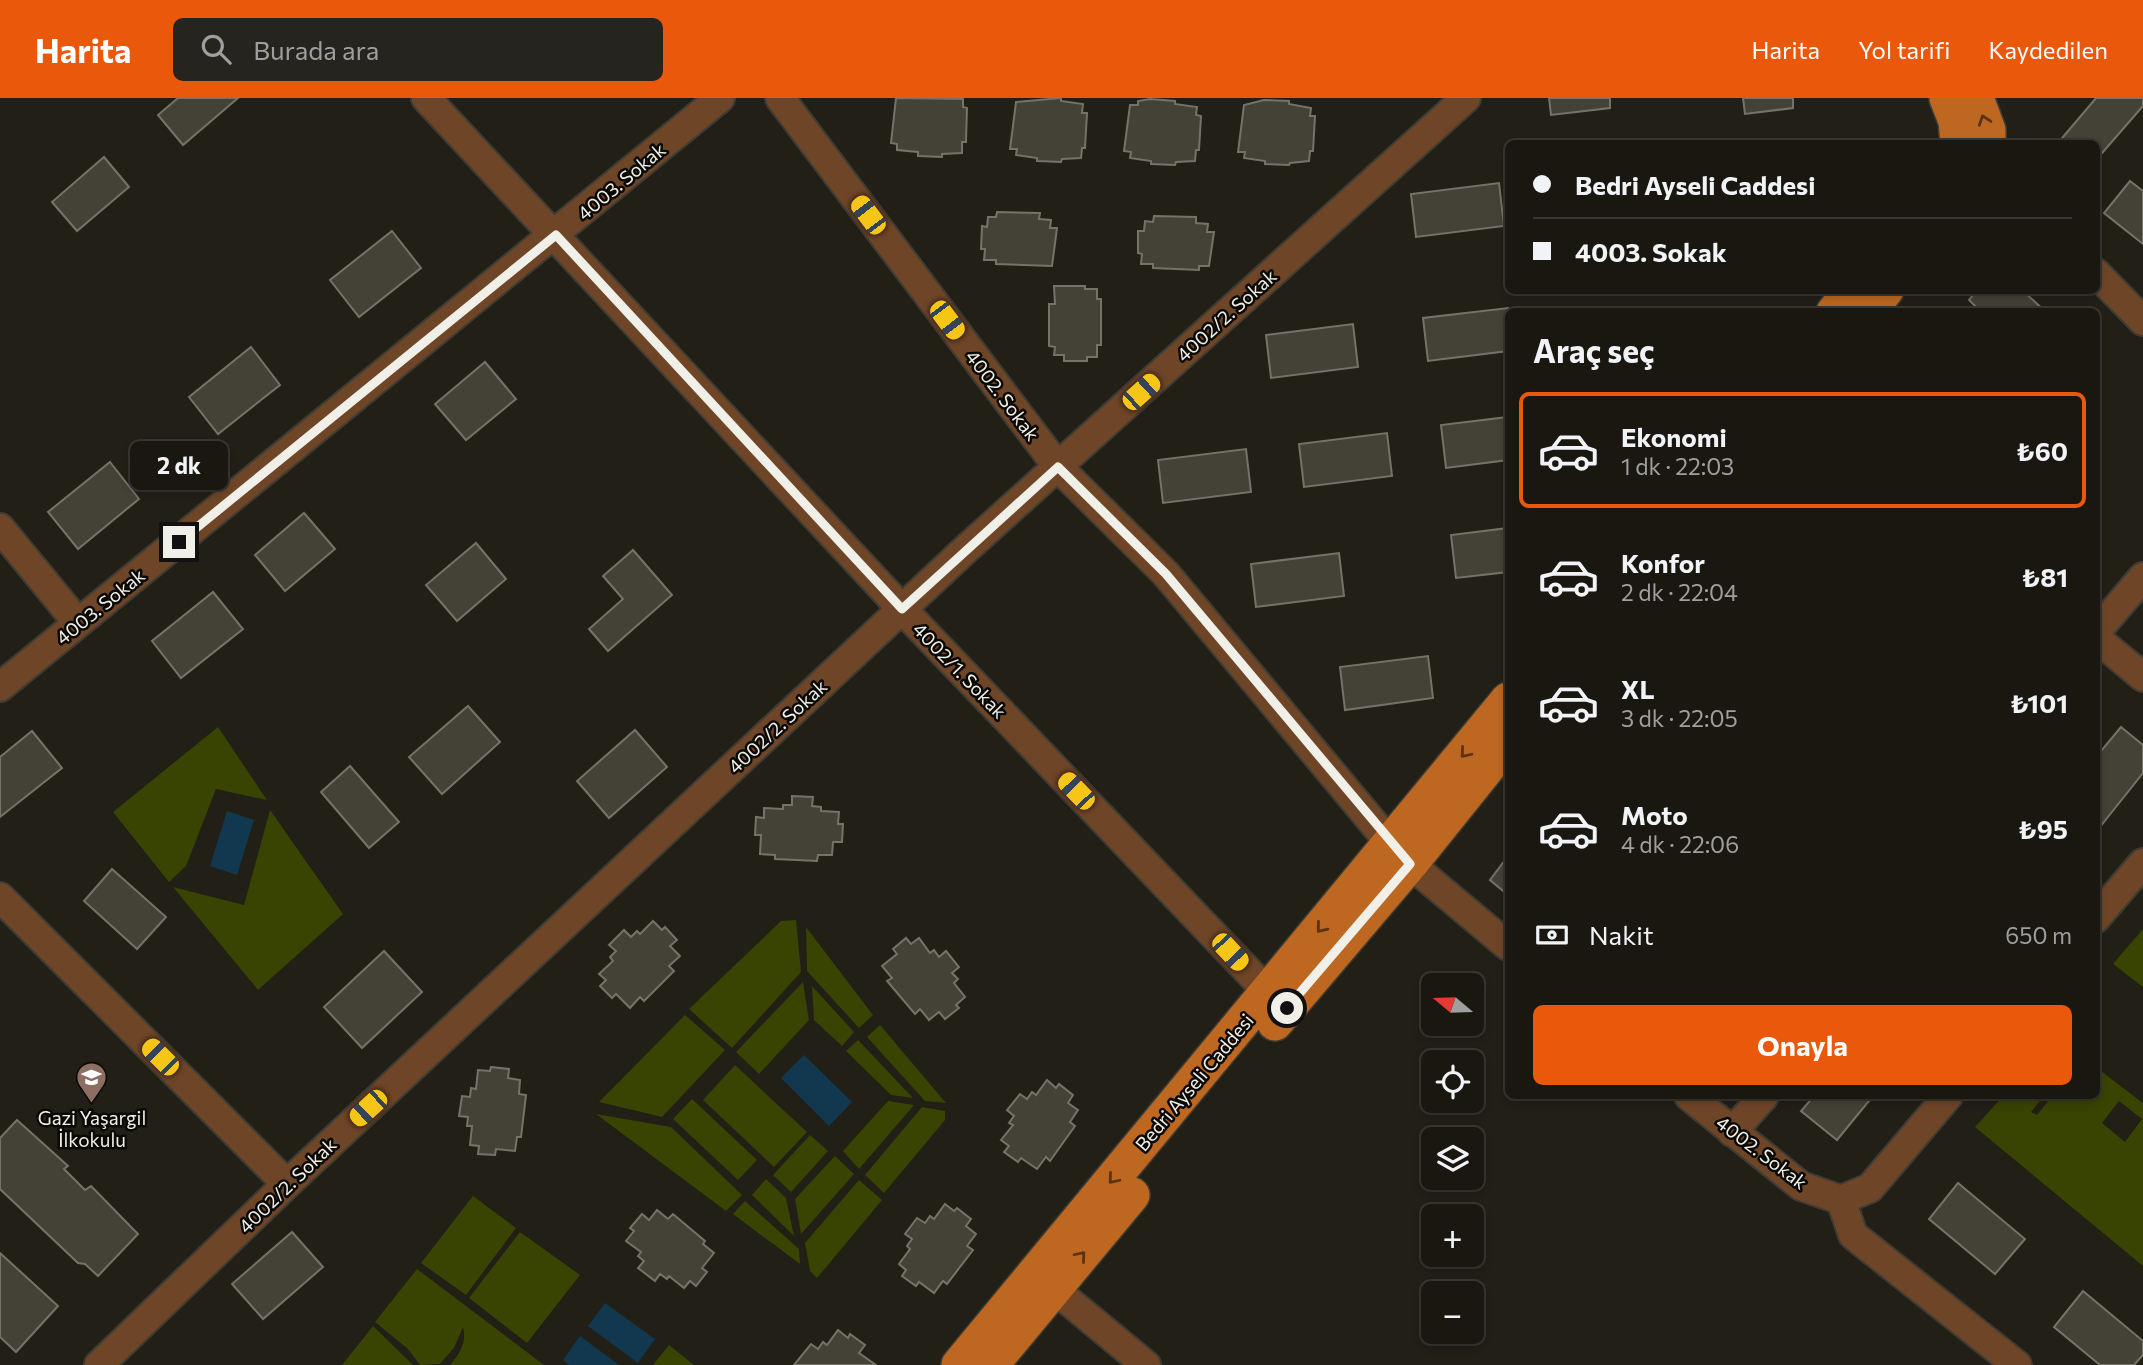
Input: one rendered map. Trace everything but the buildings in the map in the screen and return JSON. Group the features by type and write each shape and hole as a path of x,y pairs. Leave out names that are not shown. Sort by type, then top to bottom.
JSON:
{"main road":[{"path":"1947,98 1956,121 1958,140"},
{"path":"1976,98 1988,130 1988,140"},
{"path":"1837,308 1849,294"},
{"path":"1871,308 1883,294"},
{"name":"Bedri Ayseli Caddesi","path":"991,1365 1400,854 1505,704"},
{"name":"Bedri Ayseli Caddesi","path":"958,1365 1269,993 1505,744"}],"street":[{"name":"4002/1. Sokak","path":"426,98 902,609 1269,993"},
{"name":"4003. Sokak","path":"0,687 556,235 720,98"},
{"name":"4002. Sokak","path":"780,98 1058,467 1166,574 1400,854 1505,943"},
{"name":"4002/2. Sokak","path":"99,1365 287,1184 902,609 1466,98"},
{"path":"2100,277 2143,321"},
{"path":"0,528 78,624"},
{"path":"2100,627 2143,578"},
{"path":"2100,641 2143,677"},
{"path":"2100,913 2143,863"},
{"path":"0,897 287,1184"},
{"name":"4002. Sokak","path":"1693,1099 1801,1186 1841,1200"},
{"path":"1732,1132 1760,1099"},
{"path":"1945,1099 1870,1188 1841,1200 1853,1235 2017,1365"},
{"path":"1054,1289 1146,1365"}],"green space":[{"path":"218,727 267,800 216,789 186,866 169,882 113,812"},
{"path":"270,810 343,914 258,990 173,887 244,905"},
{"path":"796,920 801,972 732,1048 689,1009 781,921"},
{"path":"806,927 873,1015 859,1028 807,971"},
{"path":"2143,929 2143,987 2113,964"},
{"path":"803,982 809,1020 759,1074 736,1052"},
{"path":"812,986 854,1032 842,1046 814,1020"},
{"path":"685,1015 725,1050 662,1117 599,1102"},
{"path":"880,1025 946,1103 925,1101 867,1037"},
{"path":"858,1040 913,1098 891,1095 846,1051"},
{"path":"735,1065 807,1132 774,1167 703,1100"},
{"path":"2100,1070 2143,1103 2143,1266 1975,1127 2000,1099 2042,1099 2031,1112 2037,1115 2050,1099 2100,1099","holes":["2119,1101 2142,1119 2125,1142 2102,1123"]},
{"path":"692,1099 757,1160 738,1180 673,1119"},
{"path":"888,1101 914,1105 859,1169 843,1151"},
{"path":"922,1107 945,1111 945,1120 884,1193 865,1175"},
{"path":"596,1114 671,1127 742,1195 726,1211"},
{"path":"810,1135 828,1151 791,1192 773,1175"},
{"path":"835,1156 854,1174 801,1234 795,1199"},
{"path":"766,1179 786,1198 794,1236 752,1195"},
{"path":"859,1180 882,1200 817,1278 810,1271 805,1243"},
{"path":"473,1196 516,1228 466,1295 421,1263"},
{"path":"745,1201 799,1249 800,1264 733,1214"},
{"path":"520,1232 580,1275 527,1343 469,1298"},
{"path":"417,1269 544,1365 450,1365 462,1347 463,1327 454,1348 440,1364 420,1365 408,1349 375,1322"},
{"path":"373,1326 413,1365 342,1365"},
{"path":"669,1345 694,1365 653,1365"}],"water":[{"path":"227,811 254,820 237,875 210,866"},
{"path":"804,1055 852,1102 829,1126 781,1078"},
{"path":"605,1303 655,1339 638,1363 588,1326"},
{"path":"580,1336 619,1365 569,1365 563,1360"}],"place":[{"name":"Gazi Yaşargil İlkokulu","path":"92,1105"}],"route":[{"path":"179,542 556,235 902,609 1058,467 1166,574 1410,864 1287,1008"}]}
